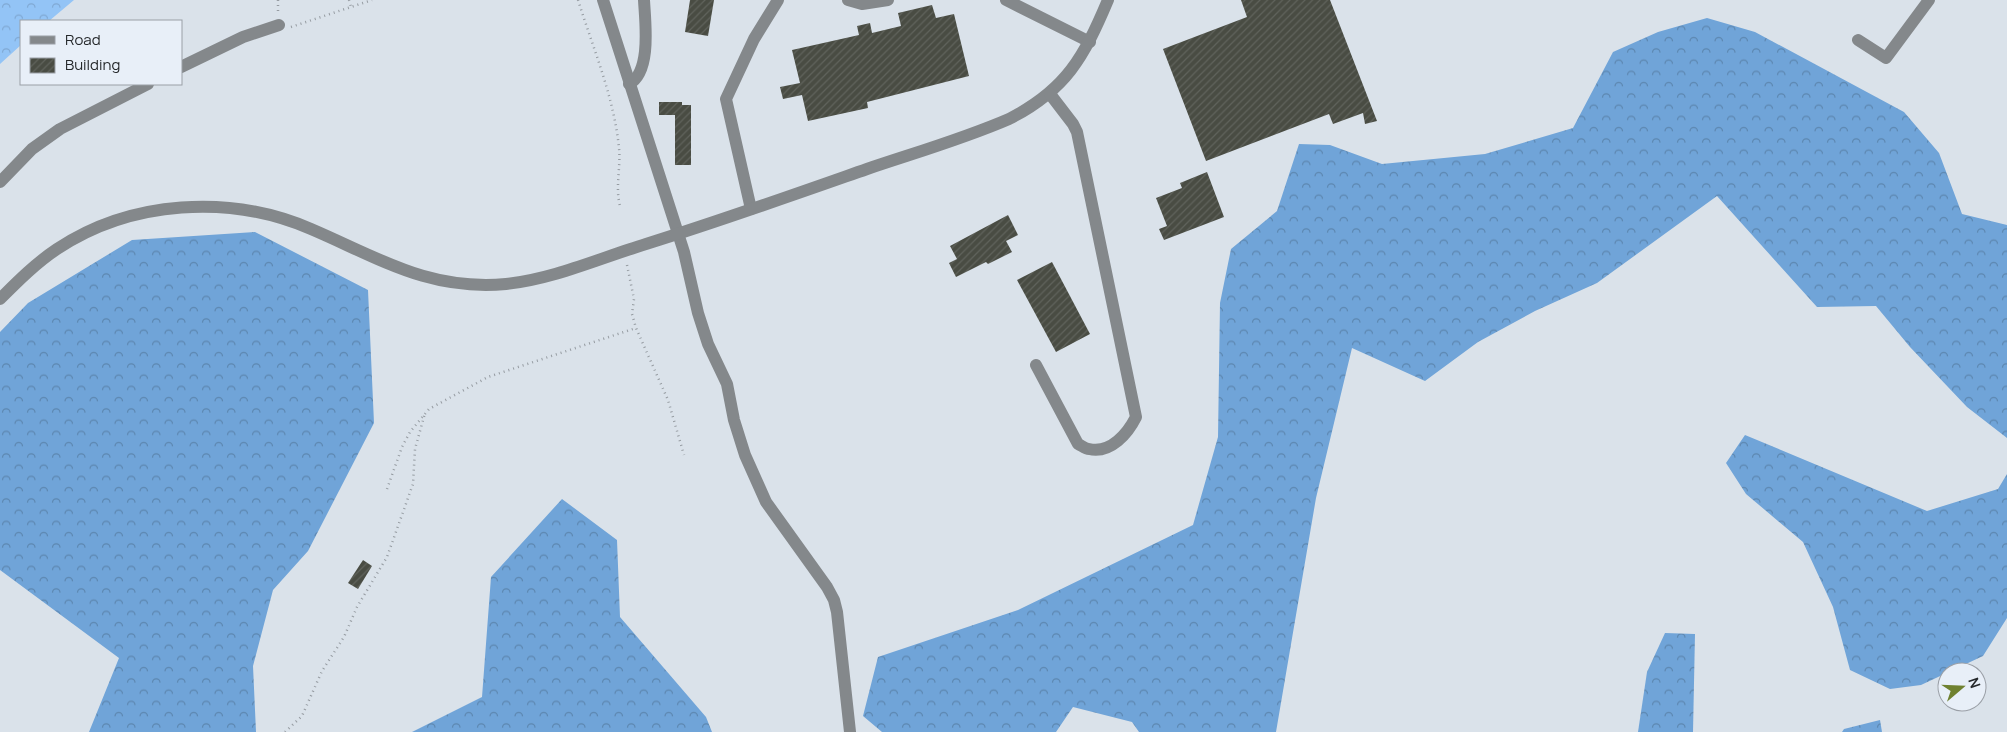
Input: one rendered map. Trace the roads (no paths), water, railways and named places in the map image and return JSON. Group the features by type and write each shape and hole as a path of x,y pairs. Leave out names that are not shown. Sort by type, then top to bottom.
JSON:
{"street":[{"path":"603,0 678,234 698,314 708,344 727,384 734,420 745,455 758,485 776,518 827,587 834,600 837,612 850,732"},
{"path":"629,84 637,78 644,61 646,32 644,0"},
{"path":"751,209 726,100 754,39 778,0"},
{"path":"848,0 862,4 888,0"},
{"path":"1006,0 1090,42"},
{"path":"0,299 38,263 78,237 127,218 173,208 199,206 255,211 308,228 424,277 461,284 484,285 529,280 678,234 995,126 1025,111 1050,94 1077,64 1090,42 1108,0"},
{"path":"1858,40 1886,58 1929,0"},
{"path":"182,67 243,37 279,25"},
{"path":"0,182 32,149 60,129 146,85"},
{"path":"1036,365 1078,444 1089,449 1101,448 1114,444 1128,433 1136,417 1077,132 1050,94"}]}
